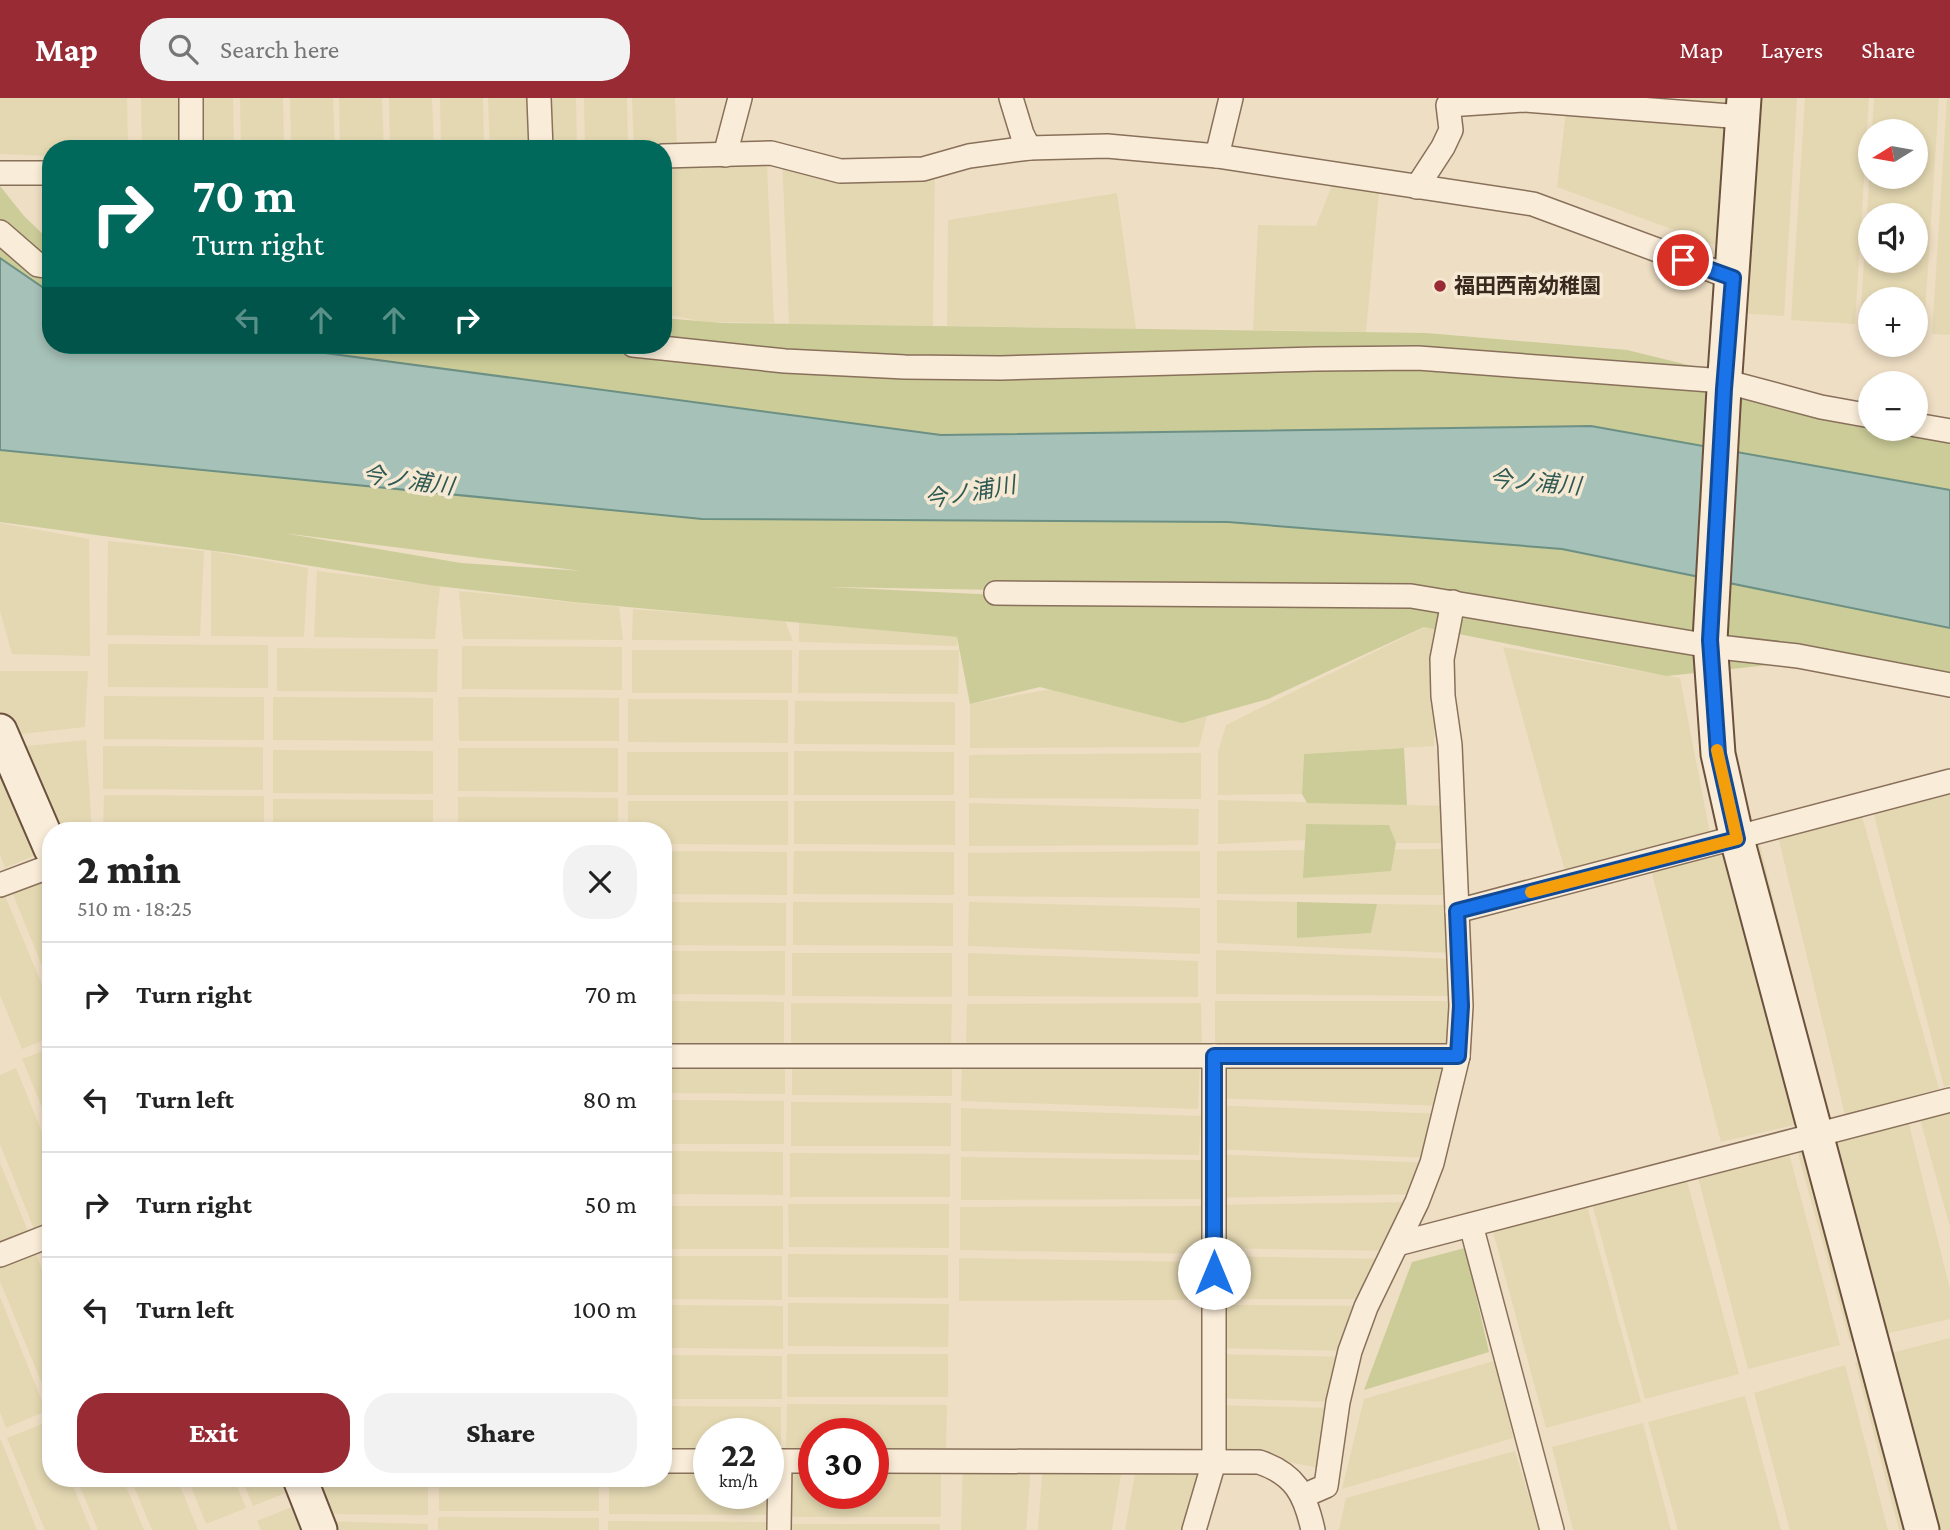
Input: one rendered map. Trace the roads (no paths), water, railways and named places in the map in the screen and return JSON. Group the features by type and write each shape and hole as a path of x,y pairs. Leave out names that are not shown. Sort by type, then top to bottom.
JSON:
{"street":[{"path":"191,98 191,140"},
{"path":"539,98 541,140"},
{"path":"725,155 740,98"},
{"path":"1012,98 1028,148"},
{"path":"1217,156 1231,98"},
{"path":"1417,187 1443,148 1451,130 1448,105 1523,100 1744,107 1724,385 1710,643 1718,754 1737,839 1922,1530"},
{"path":"672,156 771,153 840,171 923,169 969,156 1028,148 1107,146 1217,156 1533,204 1733,278"},
{"path":"0,173 42,173"},
{"path":"0,232 42,266"},
{"path":"672,349 785,361 905,367 1000,368 1418,358 1724,385 1858,414"},
{"path":"1928,427 1950,431"},
{"path":"996,593 1411,596 1798,656 1950,685"},
{"path":"1303,1496 1326,1486 1338,1402 1350,1351 1366,1307 1432,1163 1458,1056 1461,1006 1450,745 1443,696 1442,659 1454,602"},
{"path":"0,730 42,828"},
{"path":"1457,911 1950,781"},
{"path":"0,886 42,870"},
{"path":"672,1056 1458,1056"},
{"path":"1194,1530 1214,1462 1214,1056"},
{"path":"1397,1244 1950,1100"},
{"path":"1471,1225 1552,1530"},
{"path":"0,1255 42,1239"},
{"path":"672,1461 693,1461"},
{"path":"889,1461 1259,1462 1278,1468 1299,1488 1313,1530"},
{"path":"303,1487 320,1530"},
{"path":"777,1509 779,1530"}],"water":[{"name":"今ノ浦川","path":"0,258 42,287 42,354 333,354 941,435 1591,426 1950,490 1950,628 1562,549 1228,522 702,519 0,450"}],"place":[{"name":"福田西南幼稚園","path":"1440,286"}]}
